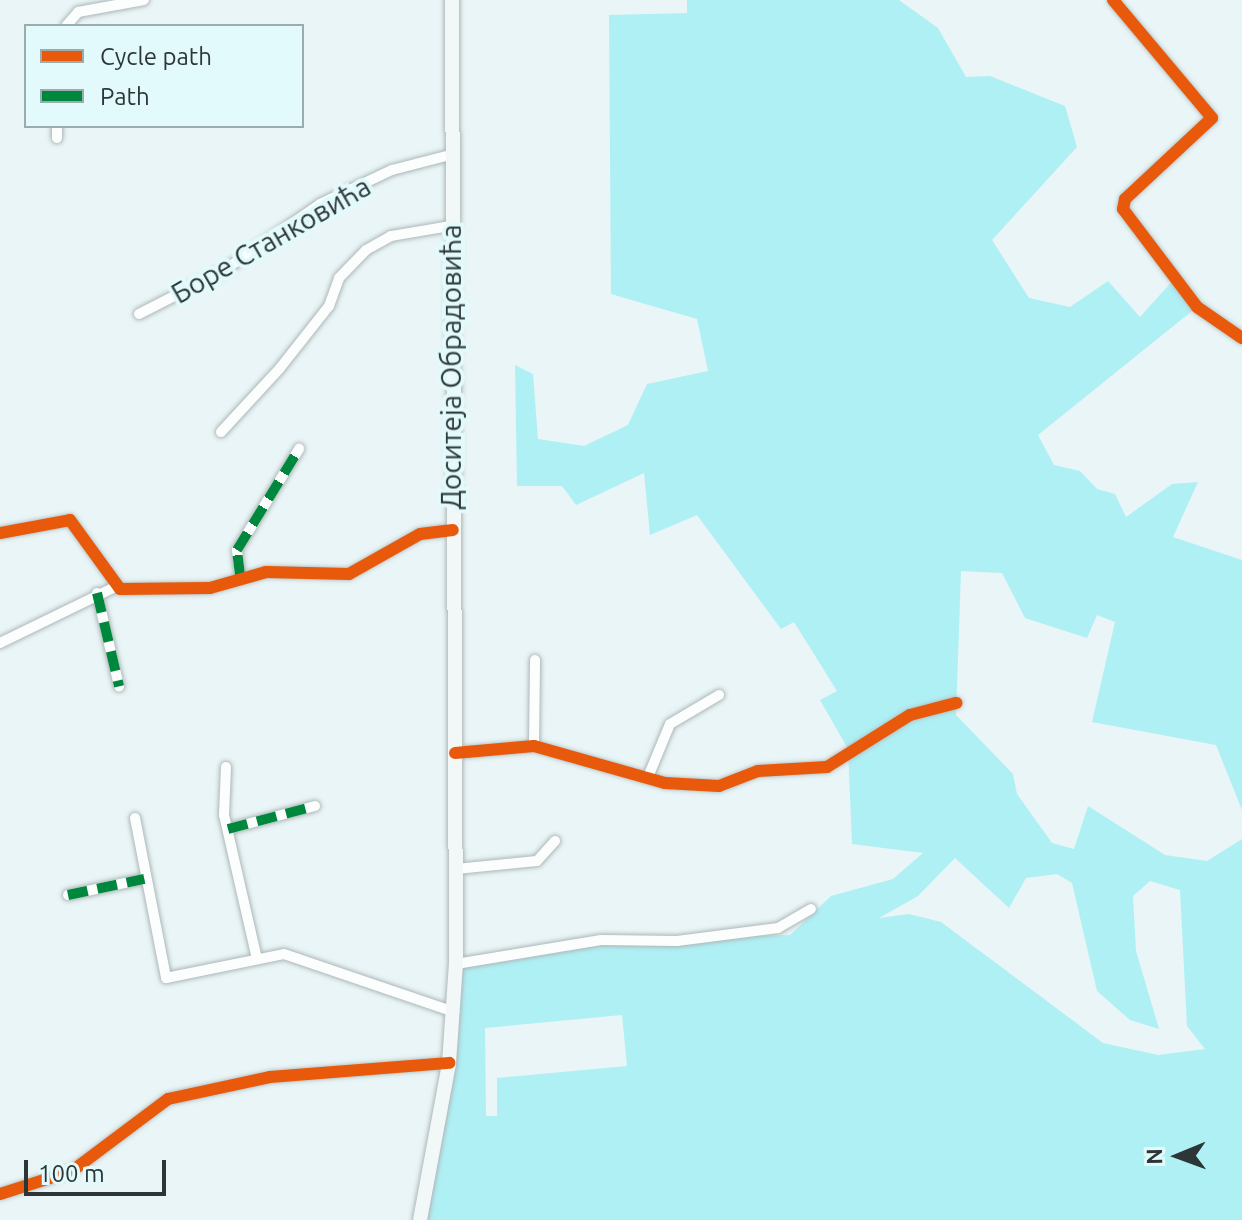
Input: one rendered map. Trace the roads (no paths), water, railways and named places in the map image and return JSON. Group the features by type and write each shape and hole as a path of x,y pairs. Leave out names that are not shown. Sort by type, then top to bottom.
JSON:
{"main road":[{"name":"Доситеја Обрадовића","path":"420,1220 449,1063 456,964 450,226 452,0"}],"street":[{"path":"68,24 78,12 144,0"},
{"path":"1113,0 1212,118 1125,199 1123,209 1197,307 1242,338"},
{"path":"57,128 57,138"},
{"name":"Боре Станковића","path":"139,314 223,271 320,204 392,170 450,155"},
{"path":"221,432 280,368 329,306 339,278 366,250 391,236 450,226"},
{"path":"240,575 237,550 299,449"},
{"path":"0,533 70,520 115,587"},
{"path":"0,643 97,593 115,587 210,588 240,575 349,574 420,534 453,530"},
{"path":"97,593 119,686"},
{"path":"534,746 535,660"},
{"path":"648,777 670,724 719,695"},
{"path":"455,753 534,746 648,777 719,786 758,771 827,767 910,715 956,703"},
{"path":"226,767 228,829 256,955"},
{"path":"228,829 315,806"},
{"path":"135,818 144,879 166,978 256,955 299,956 454,1017"},
{"path":"456,869 537,861 555,841"},
{"path":"68,895 144,879"},
{"path":"456,964 601,940 677,941 778,928 811,909"},
{"path":"0,1194 72,1171 168,1099 270,1077 449,1063"}]}
